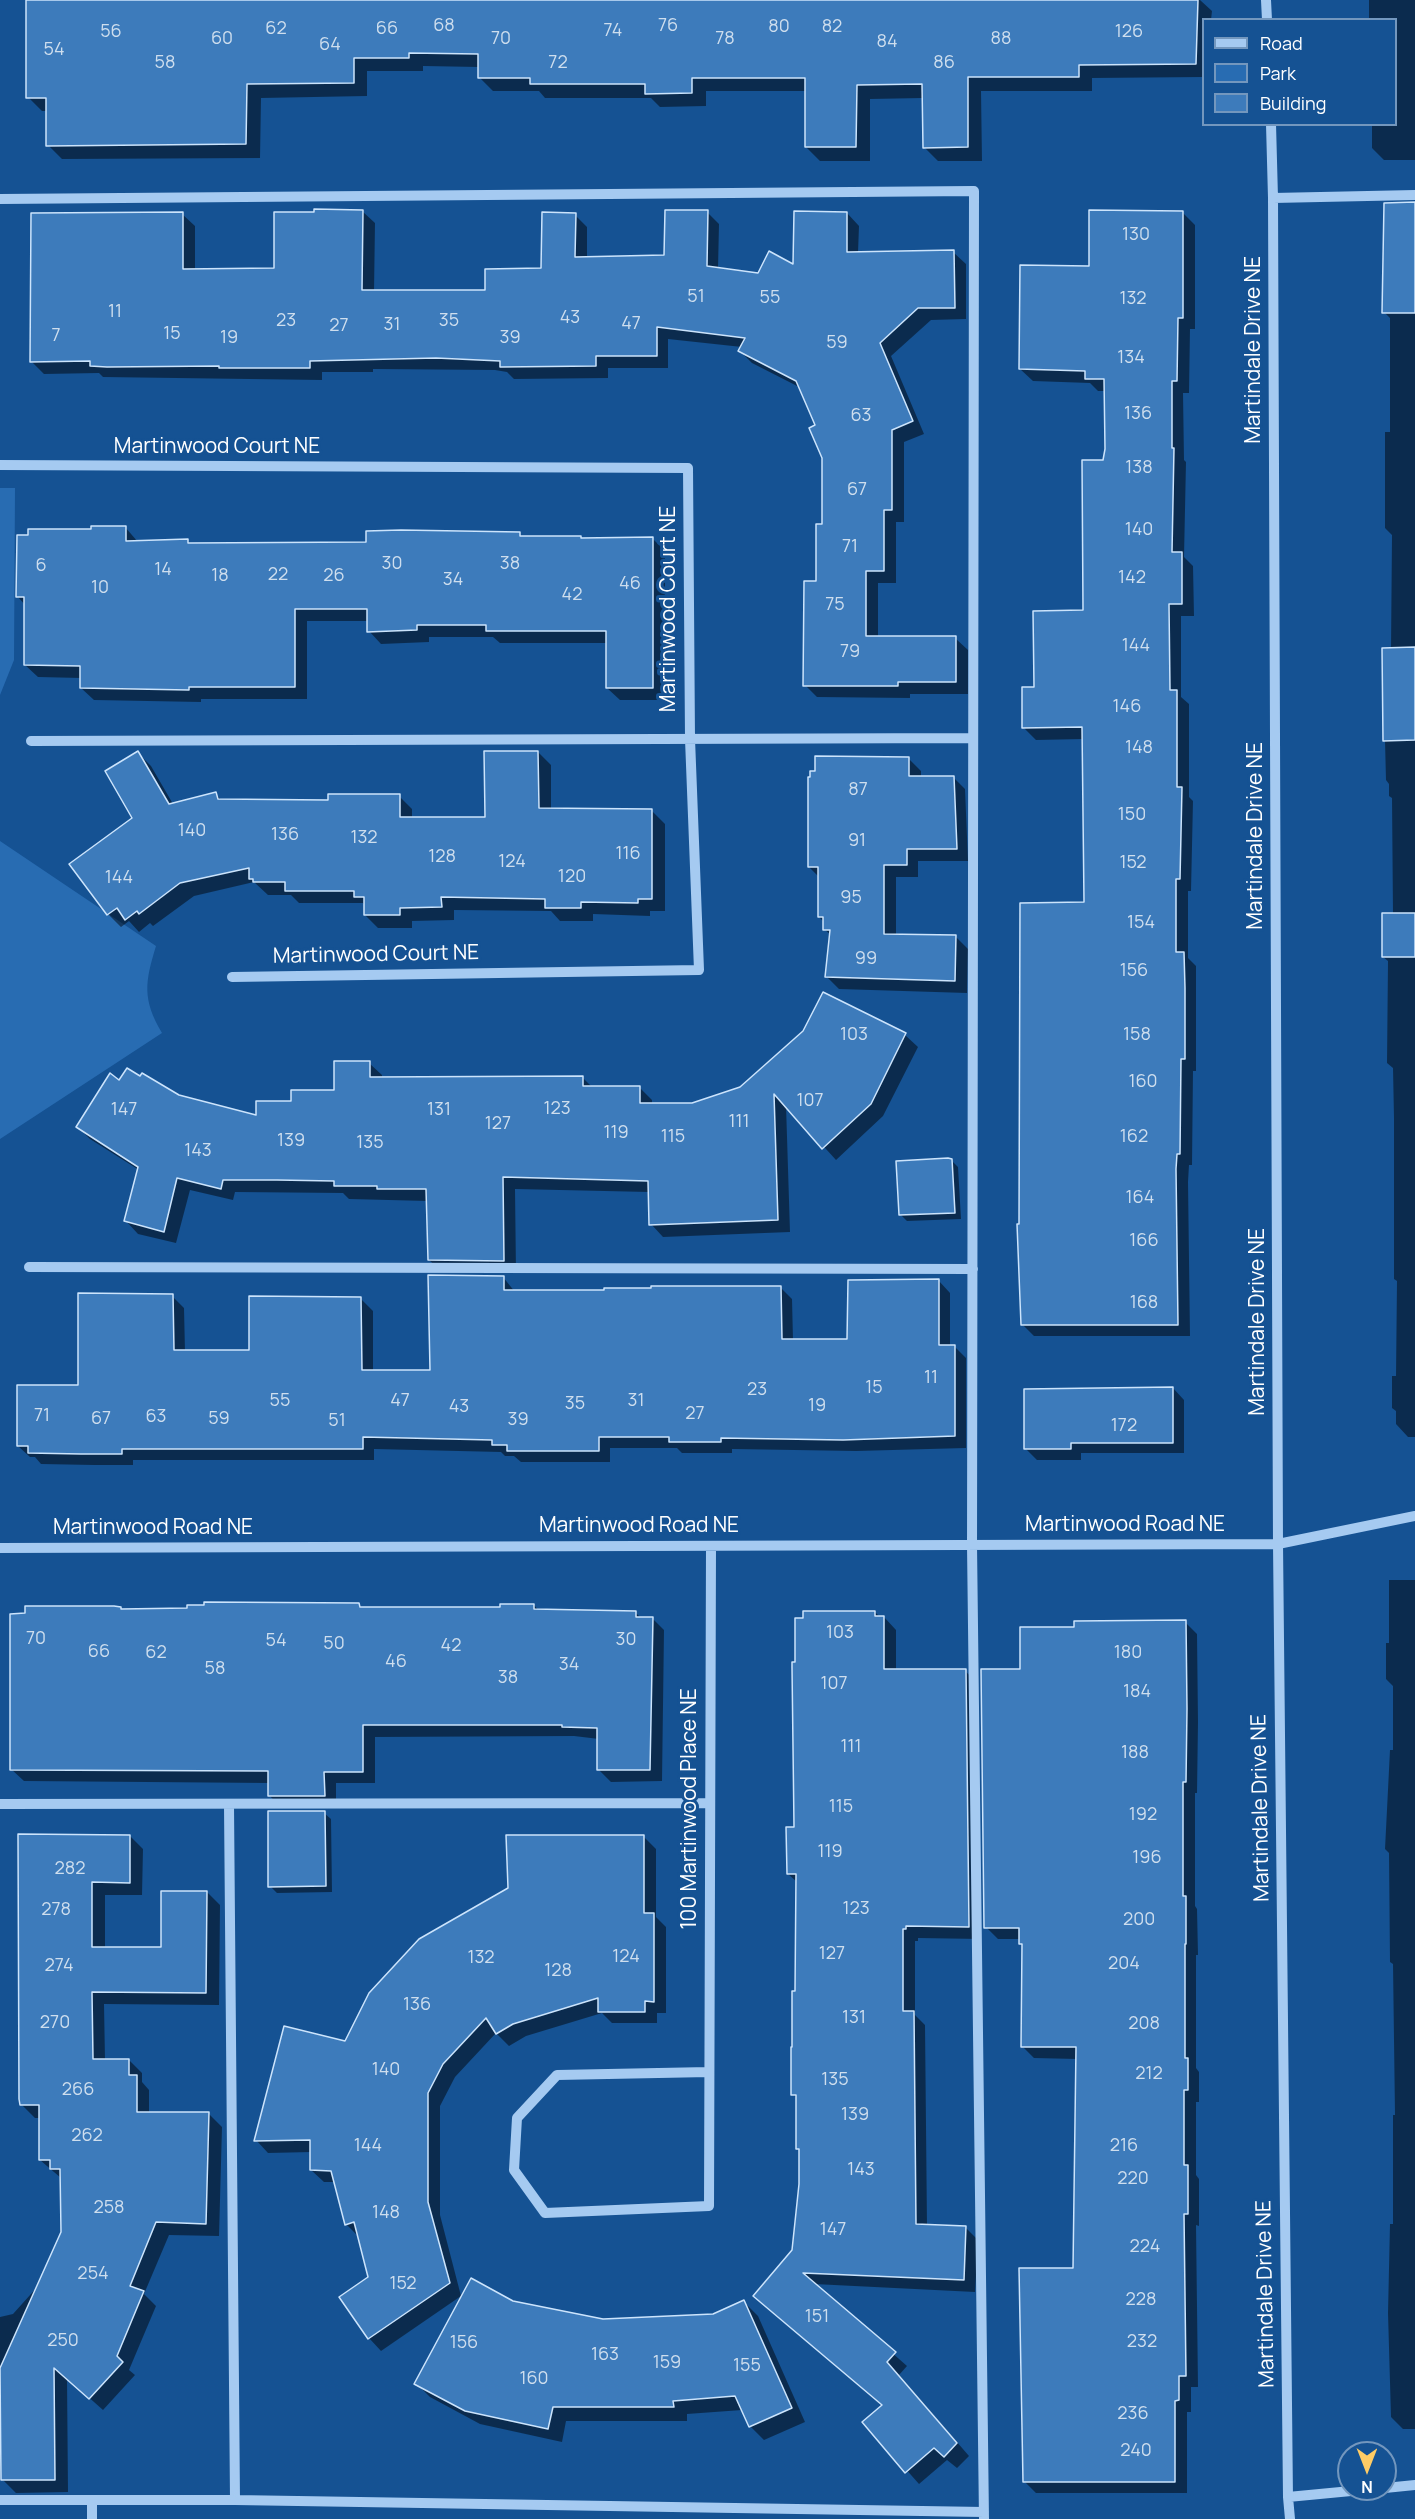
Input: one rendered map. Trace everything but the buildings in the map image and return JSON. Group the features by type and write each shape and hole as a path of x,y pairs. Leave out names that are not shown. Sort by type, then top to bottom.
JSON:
{"street":[{"path":"1266,0 1267,18"},
{"name":"Martindale Drive NE","path":"1271,126 1278,1544 1290,2519"},
{"path":"0,199 974,191 972,1545 984,2515 235,2500 0,2500"},
{"path":"1273,198 1415,195"},
{"name":"Martinwood Court NE","path":"0,465 688,468 690,739 699,970 232,977"},
{"path":"31,741 974,738"},
{"path":"29,1267 973,1269"},
{"name":"Martinwood Road NE","path":"0,1548 1278,1544 1415,1516"},
{"name":"100 Martinwood Place NE","path":"709,2072 557,2075 517,2118 514,2170 545,2213 709,2206 711,1546"},
{"path":"0,1804 710,1803"},
{"path":"229,1805 235,2500"},
{"path":"1397,2487 1415,2485"},
{"path":"1288,2498 1337,2493"},
{"path":"92,2500 92,2519"}],"green space":[{"path":"0,488 15,488 14,660 0,695"},
{"path":"0,841 156,946 149,970 147,990 151,1010 162,1033 0,1139"}]}
